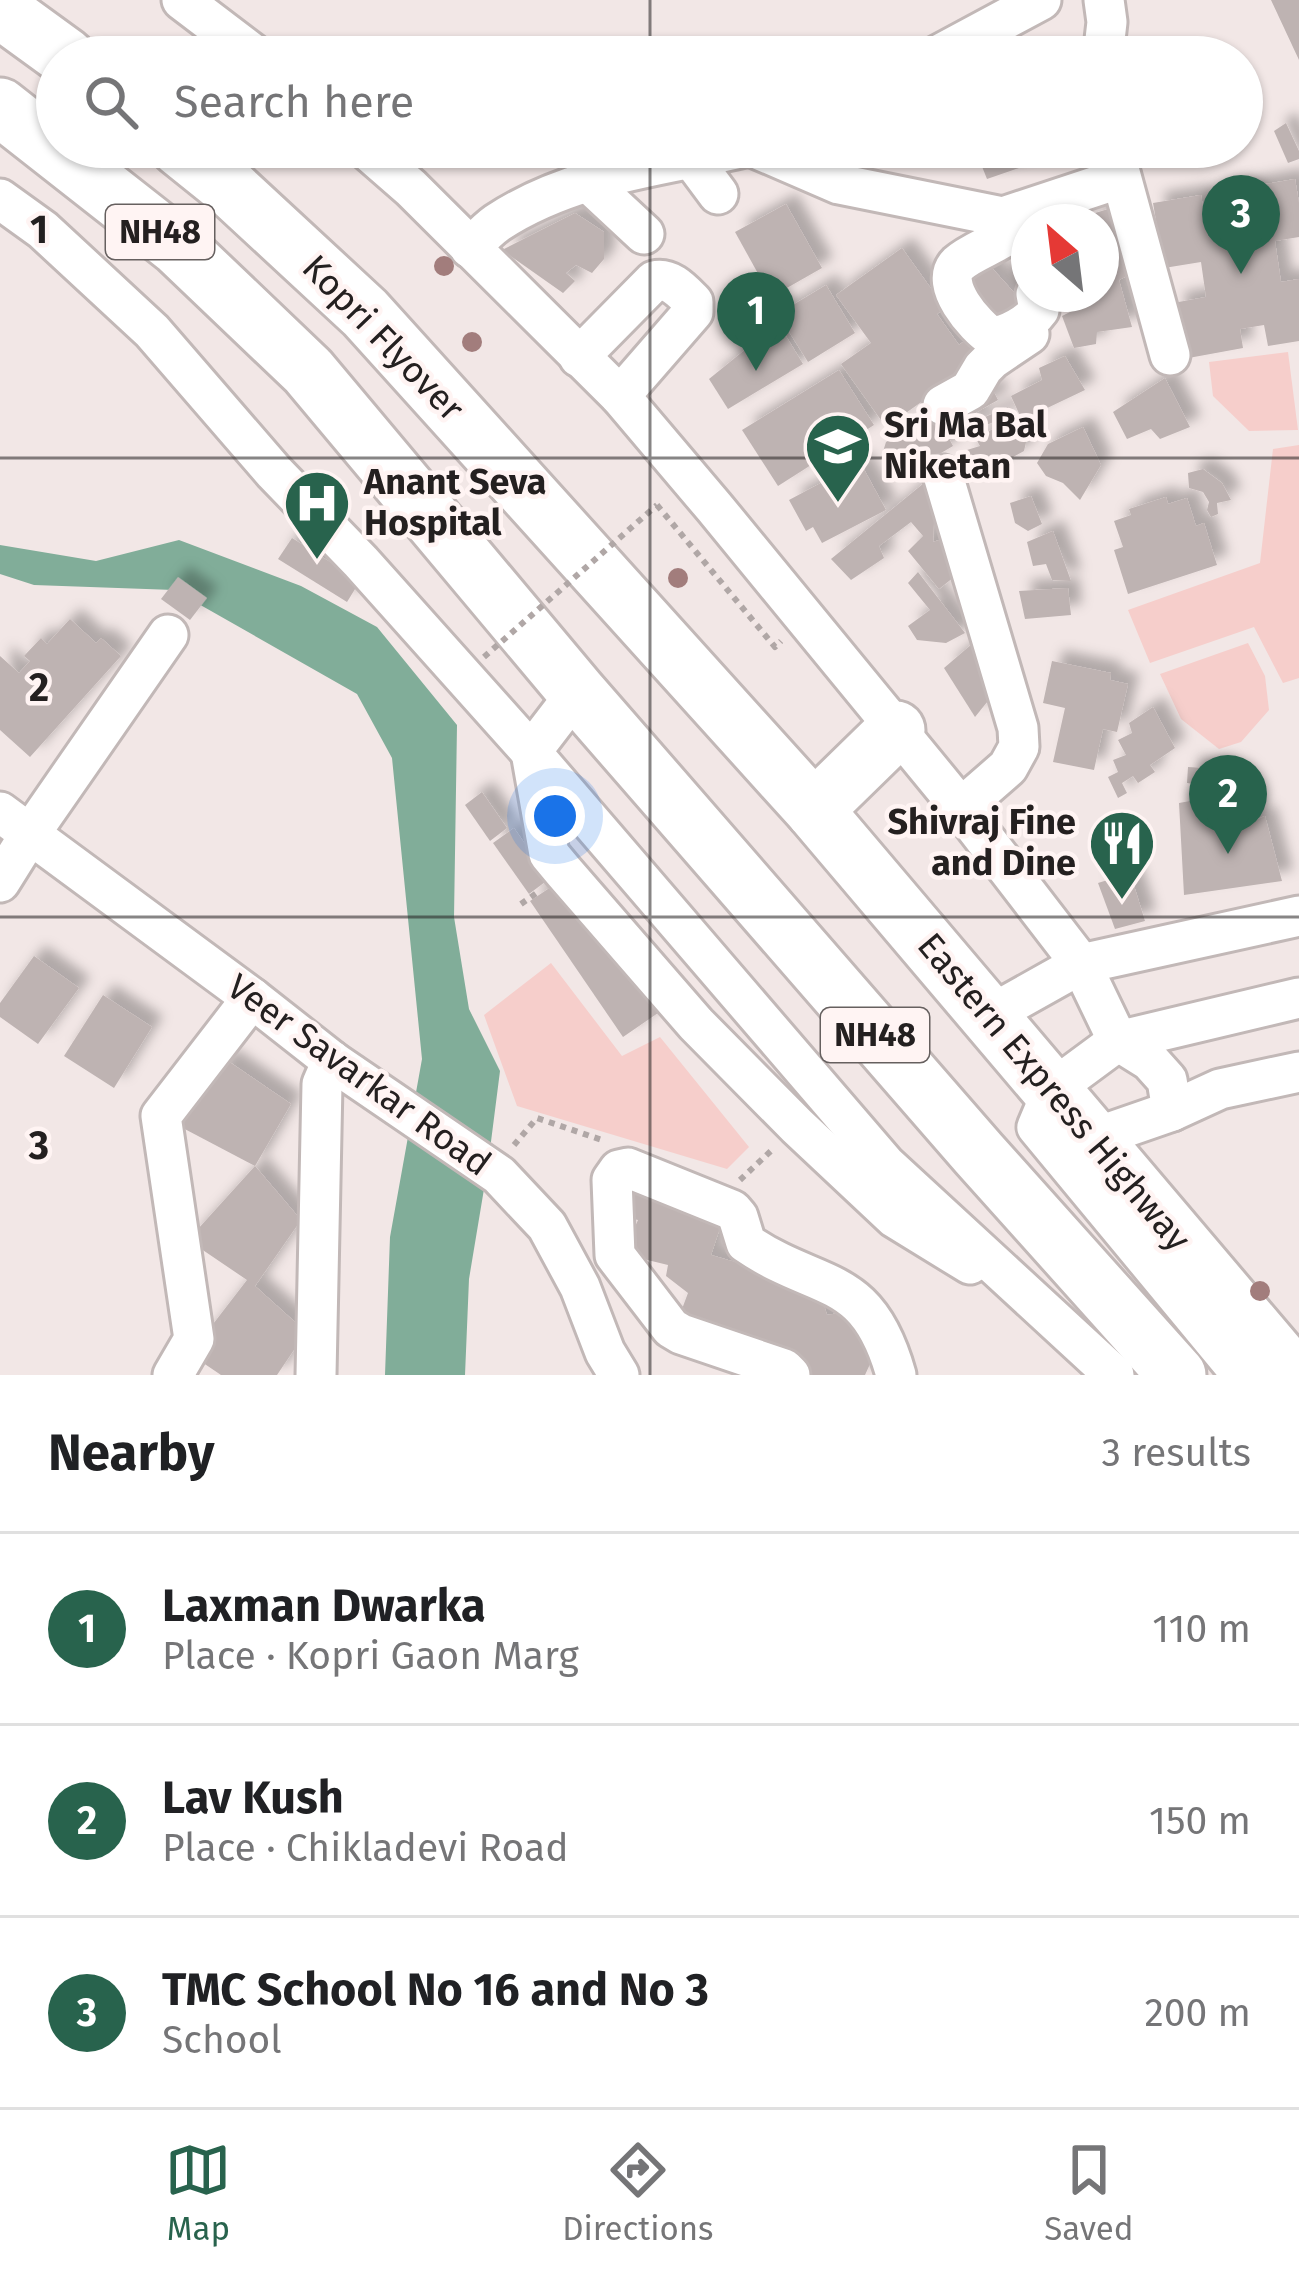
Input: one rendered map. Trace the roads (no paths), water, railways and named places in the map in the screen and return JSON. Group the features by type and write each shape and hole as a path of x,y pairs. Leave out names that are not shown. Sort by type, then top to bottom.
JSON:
{"highway":[{"path":"0,9 37,36"},
{"name":"NH48","path":"0,106 36,134"},
{"name":"NH48","path":"78,168 177,246 308,371 578,692 1177,1375"},
{"name":"Kopri Flyover","path":"205,168 365,313 814,811"},
{"path":"814,811 896,730"},
{"name":"Eastern Express Highway","path":"814,811 1293,1375"}],"street":[{"path":"182,0 229,36"},
{"path":"974,36 1041,0"},
{"path":"1105,0 1106,36"},
{"path":"388,168 620,396 962,808 1081,964 1118,1041 1150,1061 1167,1080 1172,1111"},
{"path":"470,248 496,224 587,181 646,168"},
{"path":"699,168 718,194"},
{"path":"800,168 838,184 1011,228"},
{"path":"1052,204 1108,168"},
{"path":"1119,168 1170,355"},
{"path":"587,181 644,234"},
{"path":"0,199 43,230 152,331 274,472 531,752 885,1164 1114,1375"},
{"path":"1011,230 958,264 952,285 970,320 992,337 1004,335 1037,312"},
{"path":"579,357 654,280 674,284 693,302 693,312 620,396"},
{"path":"943,406 970,390 992,359 1053,312"},
{"path":"943,476 1018,728 1019,747 1008,767 962,808"},
{"path":"0,882 15,823 168,635"},
{"path":"531,752 578,692"},
{"name":"Veer Savarkar Road","path":"15,823 332,1061 488,1165 547,1226 580,1287 612,1363"},
{"path":"990,1016 1081,964 1299,916"},
{"path":"173,1375 194,1339 161,1116 252,998"},
{"path":"1242,1375 1037,1127 1053,1089 1118,1041 1299,998"},
{"path":"316,1375 322,1084 332,1061"},
{"path":"1094,1138 1220,1089 1299,1072"},
{"path":"790,1375 671,1328 614,1255 612,1180 623,1168 732,1210 746,1243 847,1292 875,1321 896,1375"},
{"path":"612,1363 660,1314"}],"place":[{"name":"TMC School No 16 and No 3","path":"1241,274"},
{"name":"Laxman Dwarka","path":"756,371"},
{"name":"Sri Ma Bal Niketan","path":"838,505"},
{"name":"Anant Seva Hospital","path":"317,562"},
{"name":"Lav Kush","path":"1228,854"},
{"name":"Shivraj Fine and Dine","path":"1122,902"}]}
